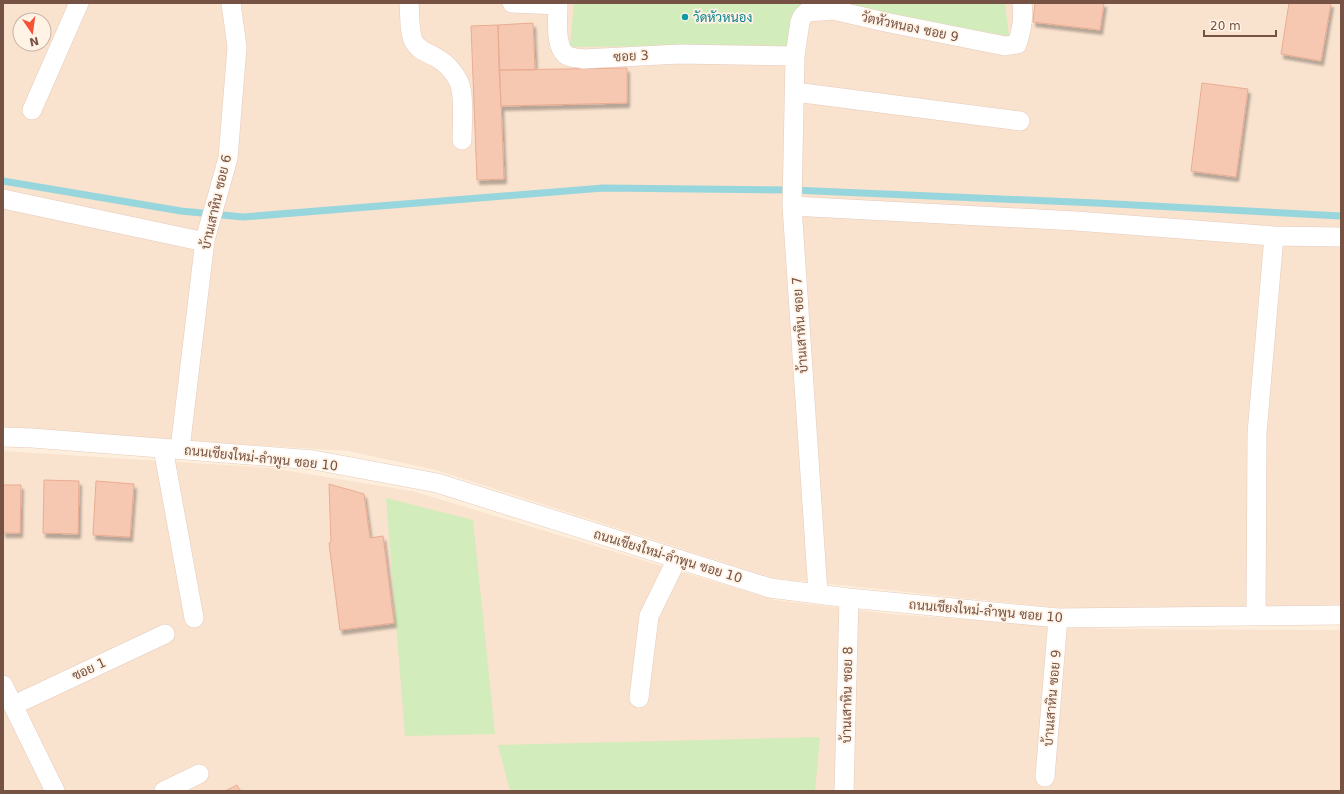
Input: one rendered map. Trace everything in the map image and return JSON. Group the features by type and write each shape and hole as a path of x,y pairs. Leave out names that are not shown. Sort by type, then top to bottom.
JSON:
{"street":[{"path":"32,110 79,3"},
{"name":"บ้านเสาหิน ซอย 6","path":"194,618 171,449 205,241 228,158 237,47 231,3"},
{"path":"409,3 412,38 415,44 420,49 436,57 445,64 455,74 459,83 462,92 462,140"},
{"name":"ซอย 3","path":"512,3 558,4 558,36 561,50 568,56 583,59 680,54 795,56"},
{"name":"วัตหัวหนอง ซอย 9","path":"795,56 800,22 802,17 807,12 833,10 1005,46 1017,44 1022,31 1024,14 1022,3"},
{"name":"บ้านเสาหิน ซอย 7","path":"795,56 792,206 818,593"},
{"path":"795,92 1020,121"},
{"path":"3,199 205,241"},
{"path":"792,206 1076,221 1274,236 1341,237"},
{"path":"1256,616 1257,433 1274,236"},
{"name":"ถนนเชียงใหม่-ลำพูน ซอย 10","path":"3,437 314,460 437,483 770,588 849,598 1058,618 1341,615"},
{"path":"639,698 649,616 677,559"},
{"name":"บ้านเสาหิน ซอย 8","path":"844,791 849,598"},
{"name":"บ้านเสาหิน ซอย 9","path":"1045,777 1058,618"},
{"name":"ซอย 1","path":"14,705 165,634"},
{"path":"3,685 55,791"},
{"path":"164,791 199,774"}],"shaded area":[{"path":"3,3 1341,3 1341,609 1059,608 773,578 436,470 348,451 3,429"},
{"path":"3,451 271,468 412,491 775,600 890,614 1105,629 1341,630 1341,791 3,791"}],"green space":[{"name":"วัดหัวหนอง","path":"574,3 804,3 791,31 788,47 761,45 570,47"},
{"path":"823,3 1005,3 1009,36"},
{"path":"386,498 473,520 495,734 405,736"},
{"path":"820,737 815,791 510,791 498,745"}],"building":[{"path":"1035,3 1104,3 1100,30 1033,22"},
{"path":"1289,3 1331,3 1321,61 1281,54"},
{"path":"533,23 535,70 499,70 498,25"},
{"path":"498,25 504,179 477,180 471,26"},
{"path":"627,68 627,103 501,106 499,70"},
{"path":"1202,83 1248,89 1236,177 1191,171"},
{"path":"44,480 79,481 78,534 43,533"},
{"path":"96,481 134,484 130,537 93,535"},
{"path":"329,484 364,494 370,538 383,536 394,623 340,630 329,543 331,542"},
{"path":"3,485 21,485 20,533 3,533"},
{"path":"237,785 240,791 225,791"}],"waterway":[{"path":"3,181 181,211 243,217 603,188 792,190 1096,203 1341,216"}],"place":[{"name":"วัดหัวหนอง","path":"685,17"}]}
